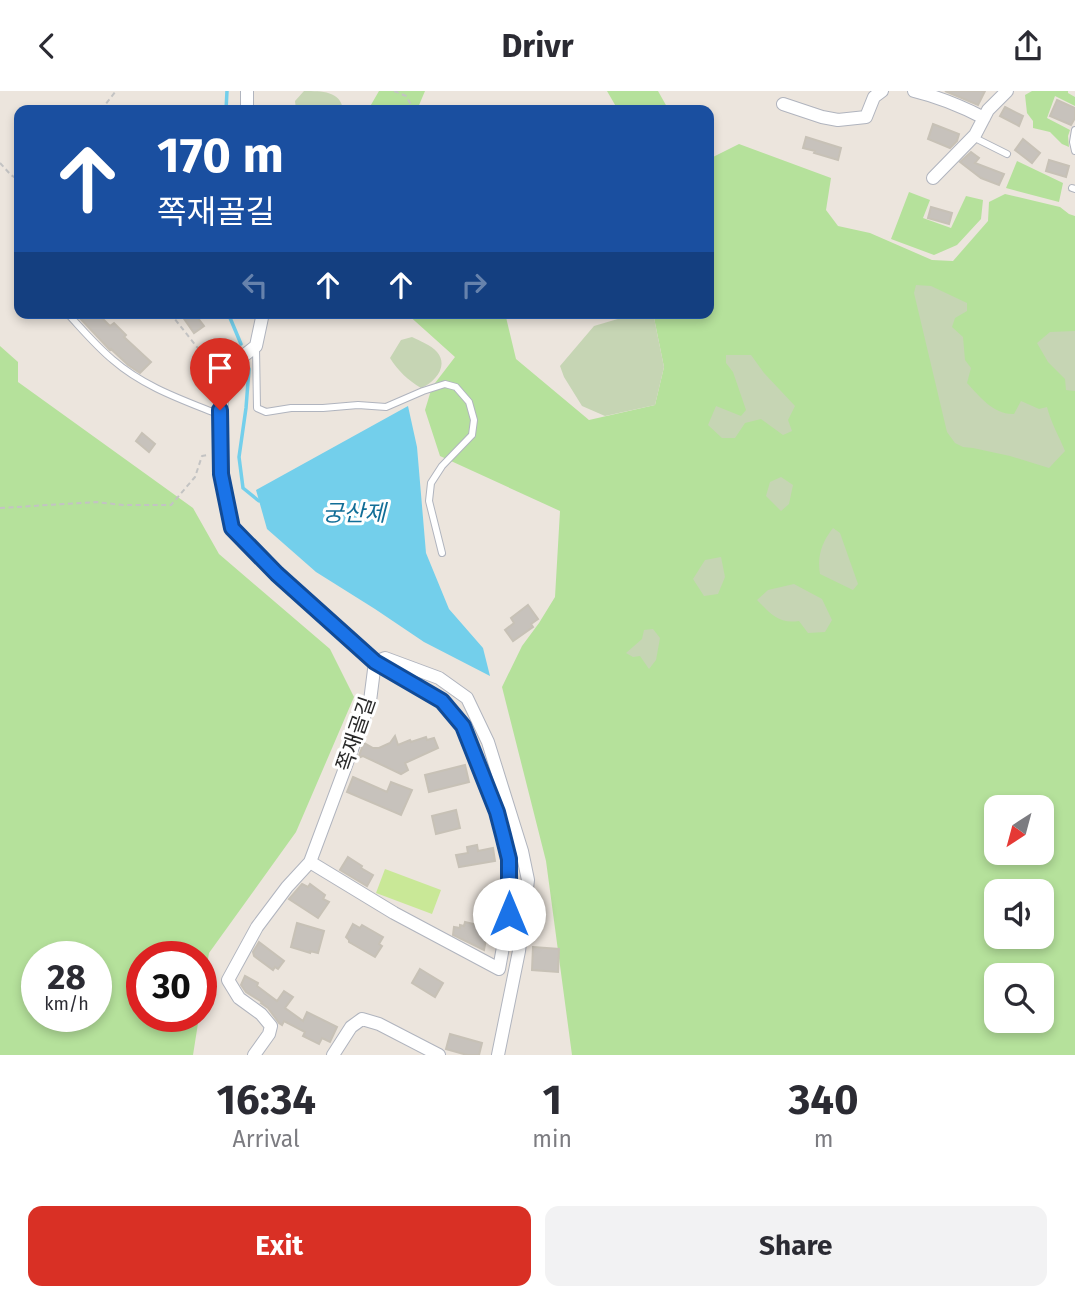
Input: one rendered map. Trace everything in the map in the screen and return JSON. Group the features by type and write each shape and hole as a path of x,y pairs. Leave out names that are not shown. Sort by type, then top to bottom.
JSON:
{"street":[{"path":"783,104 838,120 866,117 874,97 882,91"},
{"path":"914,91 931,95 984,118"},
{"path":"933,178 973,137 988,110 1007,91"},
{"path":"262,319 256,346 222,373 221,474 232,528 277,574 375,662 442,701 463,726 497,812 509,859 509,914 499,969 394,913 310,862"},
{"path":"375,662 385,658 439,678 467,698 488,742 506,798 522,851 527,880 519,951 498,1055"},
{"name":"쪽재골길","path":"254,1055 269,1034 271,1026 261,1014 239,998 228,980 257,927 310,862 370,701 375,662"},
{"path":"333,1055 351,1027 362,1019 379,1024 439,1055"}],"lane":[{"path":"1075,130 1075,151"},
{"path":"973,137 1007,154"},
{"path":"73,319 114,361 138,378 181,400 220,415"},
{"path":"256,346 257,408 266,412 358,405 386,407 445,384 456,387 469,402 474,421 472,435 442,466 431,483 429,501 442,553"}],"path":[{"path":"105,105 116,91"},
{"path":"394,91 406,96 411,105"},
{"path":"0,163 14,177"},
{"path":"175,319 209,364 222,373"},
{"path":"0,508 96,502 171,505 195,477 202,456 220,455"}],"green space":[{"path":"304,91 324,92 339,99 341,105 296,105 295,101"},
{"path":"379,91 425,91 419,105 371,105"},
{"path":"607,91 658,91 666,105 615,105"},
{"path":"1032,91 1068,91 1075,97 1075,106 1055,96 1047,118 1070,130 1069,147 1050,132 1033,128 1033,121 1027,113 1025,95"},
{"path":"739,144 831,178 826,210 838,226 870,233 932,260 953,261 988,221 989,202 1005,194 1060,207 1075,216 1075,1055 572,1055 546,861 502,687 522,646 555,597 560,511 440,456 425,410 432,387 455,357 413,319 506,319 516,359 589,420 655,405 664,367 654,319 714,319 714,156"},
{"path":"1017,161 1063,183 1059,202 1006,188"},
{"path":"909,192 930,200 923,218 951,228 966,196 983,200 981,219 957,245 934,255 891,239"},
{"path":"916,285 931,286 967,303 967,311 955,318 952,327 963,337 965,360 971,368 967,383 982,399 1007,414 1014,414 1021,401 1039,409 1047,407 1065,451 1049,468 1010,456 963,447 955,443 947,432 914,293"},
{"path":"618,319 654,319 664,367 655,405 605,416 582,406 560,366 594,326"},
{"path":"1075,331 1075,391 1066,390 1065,379 1048,362 1037,343 1050,332"},
{"path":"412,337 435,350 442,363 435,378 421,388 404,375 390,358 401,340"},
{"path":"0,346 18,362 18,382 193,508 219,554 330,649 354,697 296,832 217,942 126,941 126,1032 197,1032 193,1055 0,1055"},
{"path":"726,355 751,355 795,406 788,420 792,431 783,435 761,419 745,423 735,438 722,438 708,425 716,406 741,416 746,410 733,372 726,363"},
{"path":"781,477 793,485 789,504 781,511 766,496 770,482"},
{"path":"833,528 840,533 858,584 853,590 820,574 821,549"},
{"path":"721,557 725,577 718,594 704,596 693,579 705,560"},
{"path":"794,584 822,599 832,620 825,632 808,633 799,621 780,619 757,600 768,590"},
{"path":"653,629 660,638 656,660 649,669 640,656 633,657 626,653 642,639 644,630"},
{"path":"385,869 441,890 432,914 376,893"}],"water":[{"name":"궁산제","path":"408,406 417,447 426,553 449,609 483,648 490,676 424,642 316,572 267,529 256,490"}],"building":[{"path":"945,91 985,91 978,105"},
{"path":"1057,100 1075,108 1075,118 1071,125 1050,116"},
{"path":"1005,107 1023,116 1019,126 1000,116"},
{"path":"933,124 959,134 957,141 950,148 928,139"},
{"path":"806,137 841,148 838,160 803,148"},
{"path":"1023,139 1040,153 1032,163 1015,150"},
{"path":"971,152 979,158 975,163 1004,174 999,185 981,178 960,162"},
{"path":"1049,160 1069,166 1066,177 1046,171"},
{"path":"931,207 952,213 949,224 928,218"},
{"path":"81,319 103,319 110,326 114,323 126,335 124,337 151,362 140,373 110,350"},
{"path":"184,319 199,319 204,326 194,333"},
{"path":"142,433 155,444 149,452 136,441"},
{"path":"528,605 538,619 531,624 533,627 513,641 505,630 514,623 511,618"},
{"path":"395,736 398,745 410,740 434,738 438,748 405,763 408,770 401,774 363,756 358,758 364,743 379,748 390,743"},
{"path":"465,765 469,782 429,792 425,775"},
{"path":"353,777 387,792 391,782 412,790 401,815 347,792"},
{"path":"456,810 460,828 436,834 432,816"},
{"path":"477,845 478,851 493,848 495,861 459,867 456,855 468,853 467,847"},
{"path":"348,857 373,875 367,886 340,870"},
{"path":"302,884 308,887 310,884 325,895 323,899 329,902 318,918 289,899"},
{"path":"465,922 490,928 484,950 453,935 454,927 460,928"},
{"path":"297,923 324,931 318,953 291,947"},
{"path":"353,924 360,928 362,925 383,937 379,944 382,946 375,957 349,942 346,937"},
{"path":"259,942 284,961 278,969 275,967 273,970 254,956 253,952"},
{"path":"533,947 559,949 558,972 532,970"},
{"path":"420,969 443,983 435,997 412,983"},
{"path":"245,976 258,983 257,986 277,1001 284,991 293,997 285,1008 303,1021 307,1012 337,1027 330,1042 322,1038 319,1044 303,1036 305,1032 284,1021 282,1025 279,1023 262,1002 246,992 241,985"},
{"path":"450,1034 482,1043 479,1055 467,1055 446,1049"}],"waterway":[{"path":"226,105 227,91"},
{"path":"231,319 241,344"},
{"path":"247,365 246,408 239,457 243,488 259,501"}],"route":[{"path":"220,410 221,474 232,528 277,574 375,662 442,701 463,726 497,812 509,859 509,914"}]}
